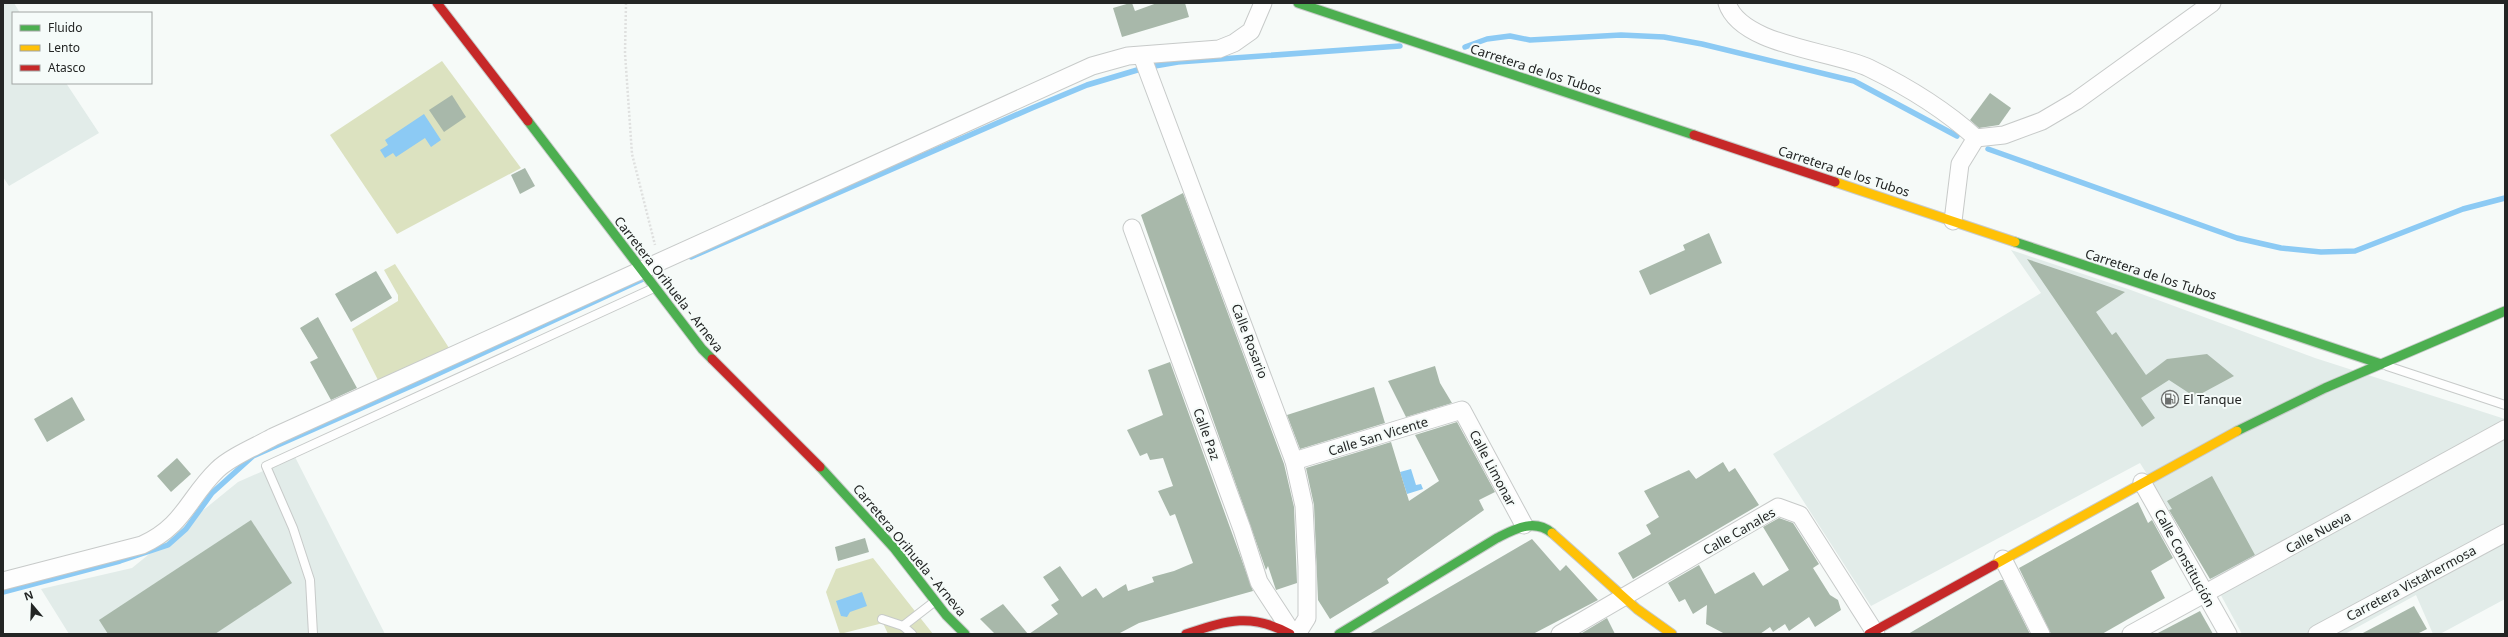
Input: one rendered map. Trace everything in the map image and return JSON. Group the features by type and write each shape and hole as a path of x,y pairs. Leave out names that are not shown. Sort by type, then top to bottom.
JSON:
{"main road":[{"name":"Carretera Orihuela - Arneva","path":"437,3 643,275 702,349 846,493 894,548 935,601 965,634"},
{"name":"Carretera de los Tubos","path":"1298,3 2381,364"},
{"path":"1873,633 2220,439 2318,391 2505,311"},
{"path":"1339,634 1497,538 1524,525 1537,526 1562,540 1624,598 1672,634"},
{"path":"1186,634 1235,620 1256,618 1274,624 1291,634"}],"street":[{"path":"3,581 142,545 160,537 174,525 218,469 273,437 643,275 1092,66 1128,56 1219,49 1234,44 1251,31 1263,3"},
{"path":"1727,3 1730,10 1746,27 1788,45 1868,68 1920,95 1958,122 1976,138 2004,135 2042,121 2076,101 2212,3"},
{"name":"Calle Rosario","path":"1142,56 1294,461 1304,506 1307,566 1307,618 1297,634"},
{"path":"1953,221 1960,164 1976,138"},
{"name":"Calle Paz","path":"1132,228 1242,529 1259,582 1291,634"},
{"name":"Calle San Vicente","path":"1294,461 1462,410"},
{"name":"Calle Limonar","path":"1462,410 1524,525"},
{"name":"Calle Nueva","path":"2131,634 2505,429"},
{"name":"Calle Constitución","path":"2142,482 2228,634"},
{"name":"Calle Canales","path":"1560,634 1778,507 1800,515 1873,633"},
{"name":"Carretera Vistahermosa","path":"2317,634 2505,533"},
{"path":"2003,559 2042,634"}],"lane":[{"path":"313,634 310,580 293,528 266,466 643,275"},
{"path":"2381,364 2505,405"},
{"path":"903,626 935,601"},
{"path":"882,619 903,626 912,634"}],"path":[{"path":"626,3 625,53 632,154 655,246 643,275"}],"shaded area":[{"path":"3,3 14,3 19,12 12,12 12,84 67,84 99,133 9,186 3,177"},
{"path":"2011,250 2128,289 2315,358 2505,419 2505,599 2440,634 2433,634 2416,595 2345,634 2242,634 2211,577 2140,463 1871,606 1773,454 2041,293"},
{"path":"295,457 385,634 69,634 41,589 132,568 238,482"}],"green space":[{"path":"442,61 521,168 397,234 330,135"},
{"path":"395,264 449,348 378,380 352,329 398,301 398,295 384,270"},
{"path":"873,558 933,634 888,634 883,623 840,634 826,592 836,569"}],"water":[{"path":"424,114 441,140 431,147 425,138 396,157 393,153 385,158 380,150 388,145 385,140"},
{"path":"1411,469 1416,485 1421,484 1423,489 1407,494 1400,472"},
{"path":"862,592 867,606 850,612 847,617 841,616 836,601"}],"building":[{"path":"1132,3 1135,11 1157,3 1185,3 1189,17 1122,37 1113,8"},
{"path":"1990,93 2011,108 1999,125 1979,128 1970,120"},
{"path":"452,95 466,117 444,132 429,110"},
{"path":"525,168 535,186 520,194 511,175"},
{"path":"1183,193 1284,464 1294,507 1297,583 1276,590 1268,566 1266,570 1141,215"},
{"path":"1709,233 1722,263 1650,295 1639,271 1685,250 1683,245"},
{"path":"2027,259 2125,292 2096,312 2112,335 2116,332 2146,375 2167,359 2207,354 2234,376 2195,397 2169,380 2141,398 2155,418 2142,427"},
{"path":"376,271 392,298 351,322 335,294"},
{"path":"318,317 357,388 331,400 310,362 318,358 300,328"},
{"path":"1170,362 1253,591 1139,623 1118,634 1029,634 1058,614 1051,605 1059,600 1043,577 1060,566 1082,597 1096,588 1103,598 1126,584 1128,591 1154,582 1152,577 1174,571 1193,563 1175,514 1170,516 1158,491 1173,486 1163,458 1150,460 1147,453 1140,456 1127,430 1163,415 1148,370"},
{"path":"1435,366 1440,383 1452,403 1406,417 1388,381"},
{"path":"1374,387 1385,423 1300,449 1287,415"},
{"path":"72,397 85,420 47,442 34,419"},
{"path":"1457,422 1495,492 1479,500 1484,510 1387,579 1389,583 1330,619 1318,600 1314,505 1306,468 1391,442 1409,501 1439,481 1415,435"},
{"path":"177,458 191,474 171,492 157,476"},
{"path":"1723,462 1729,472 1735,468 1759,505 1633,579 1618,553 1651,534 1646,525 1659,517 1644,491 1689,470 1696,479"},
{"path":"2212,476 2255,555 2210,579 2169,510 2172,509 2167,501"},
{"path":"2138,502 2148,523 2152,520 2173,558 2151,571 2165,598 2102,634 2051,634 2019,568"},
{"path":"1779,518 1793,523 1819,564 1813,568 1830,595 1838,600 1841,610 1815,627 1809,617 1789,631 1785,624 1773,632 1770,627 1760,634 1725,634 1706,624 1707,605 1693,614 1685,599 1679,602 1668,583 1699,565 1715,594 1754,572 1763,586 1789,570 1763,527"},
{"path":"251,520 292,583 215,634 108,634 99,620"},
{"path":"865,538 869,552 838,561 835,547"},
{"path":"1532,539 1560,571 1566,565 1598,600 1533,634 1369,634"},
{"path":"2000,580 2003,580 2030,634 1908,634"},
{"path":"1003,604 1028,634 995,634 980,619"},
{"path":"2414,606 2427,629 2417,634 2361,634"},
{"path":"2200,611 2213,634 2156,634"},
{"path":"1607,618 1615,634 1582,634 1582,633"}],"waterway":[{"path":"1465,47 1487,39 1510,36 1530,40 1621,35 1664,37 1702,44 1854,81 1957,136"},
{"path":"1149,67 1178,62 1400,46"},
{"path":"691,257 1087,85 1144,68"},
{"path":"1988,149 2237,238 2281,248 2321,252 2355,251 2463,209 2505,198"},
{"path":"3,592 120,561 168,545 186,529 212,493 253,456 418,383 643,279"}],"traffic: fast":[{"path":"1298,3 1694,135"},
{"path":"528,121 702,349 712,359"},
{"path":"2015,242 2381,364"},
{"path":"2237,431 2325,388 2505,311"},
{"path":"820,467 894,548 946,615 965,634"},
{"path":"1339,634 1511,531 1524,526 1538,526 1552,533"}],"traffic: slow":[{"path":"1835,182 2015,242"},
{"path":"1994,565 2237,431"},
{"path":"1552,533 1637,609 1672,634"}],"traffic: jam":[{"path":"437,3 528,121"},
{"path":"1694,135 1835,182"},
{"path":"712,359 820,467"},
{"path":"1869,634 1994,565"},
{"path":"1186,634 1214,625 1238,621 1262,623 1276,627 1290,634"}],"place":[{"name":"El Tanque","path":"2170,399"}]}
